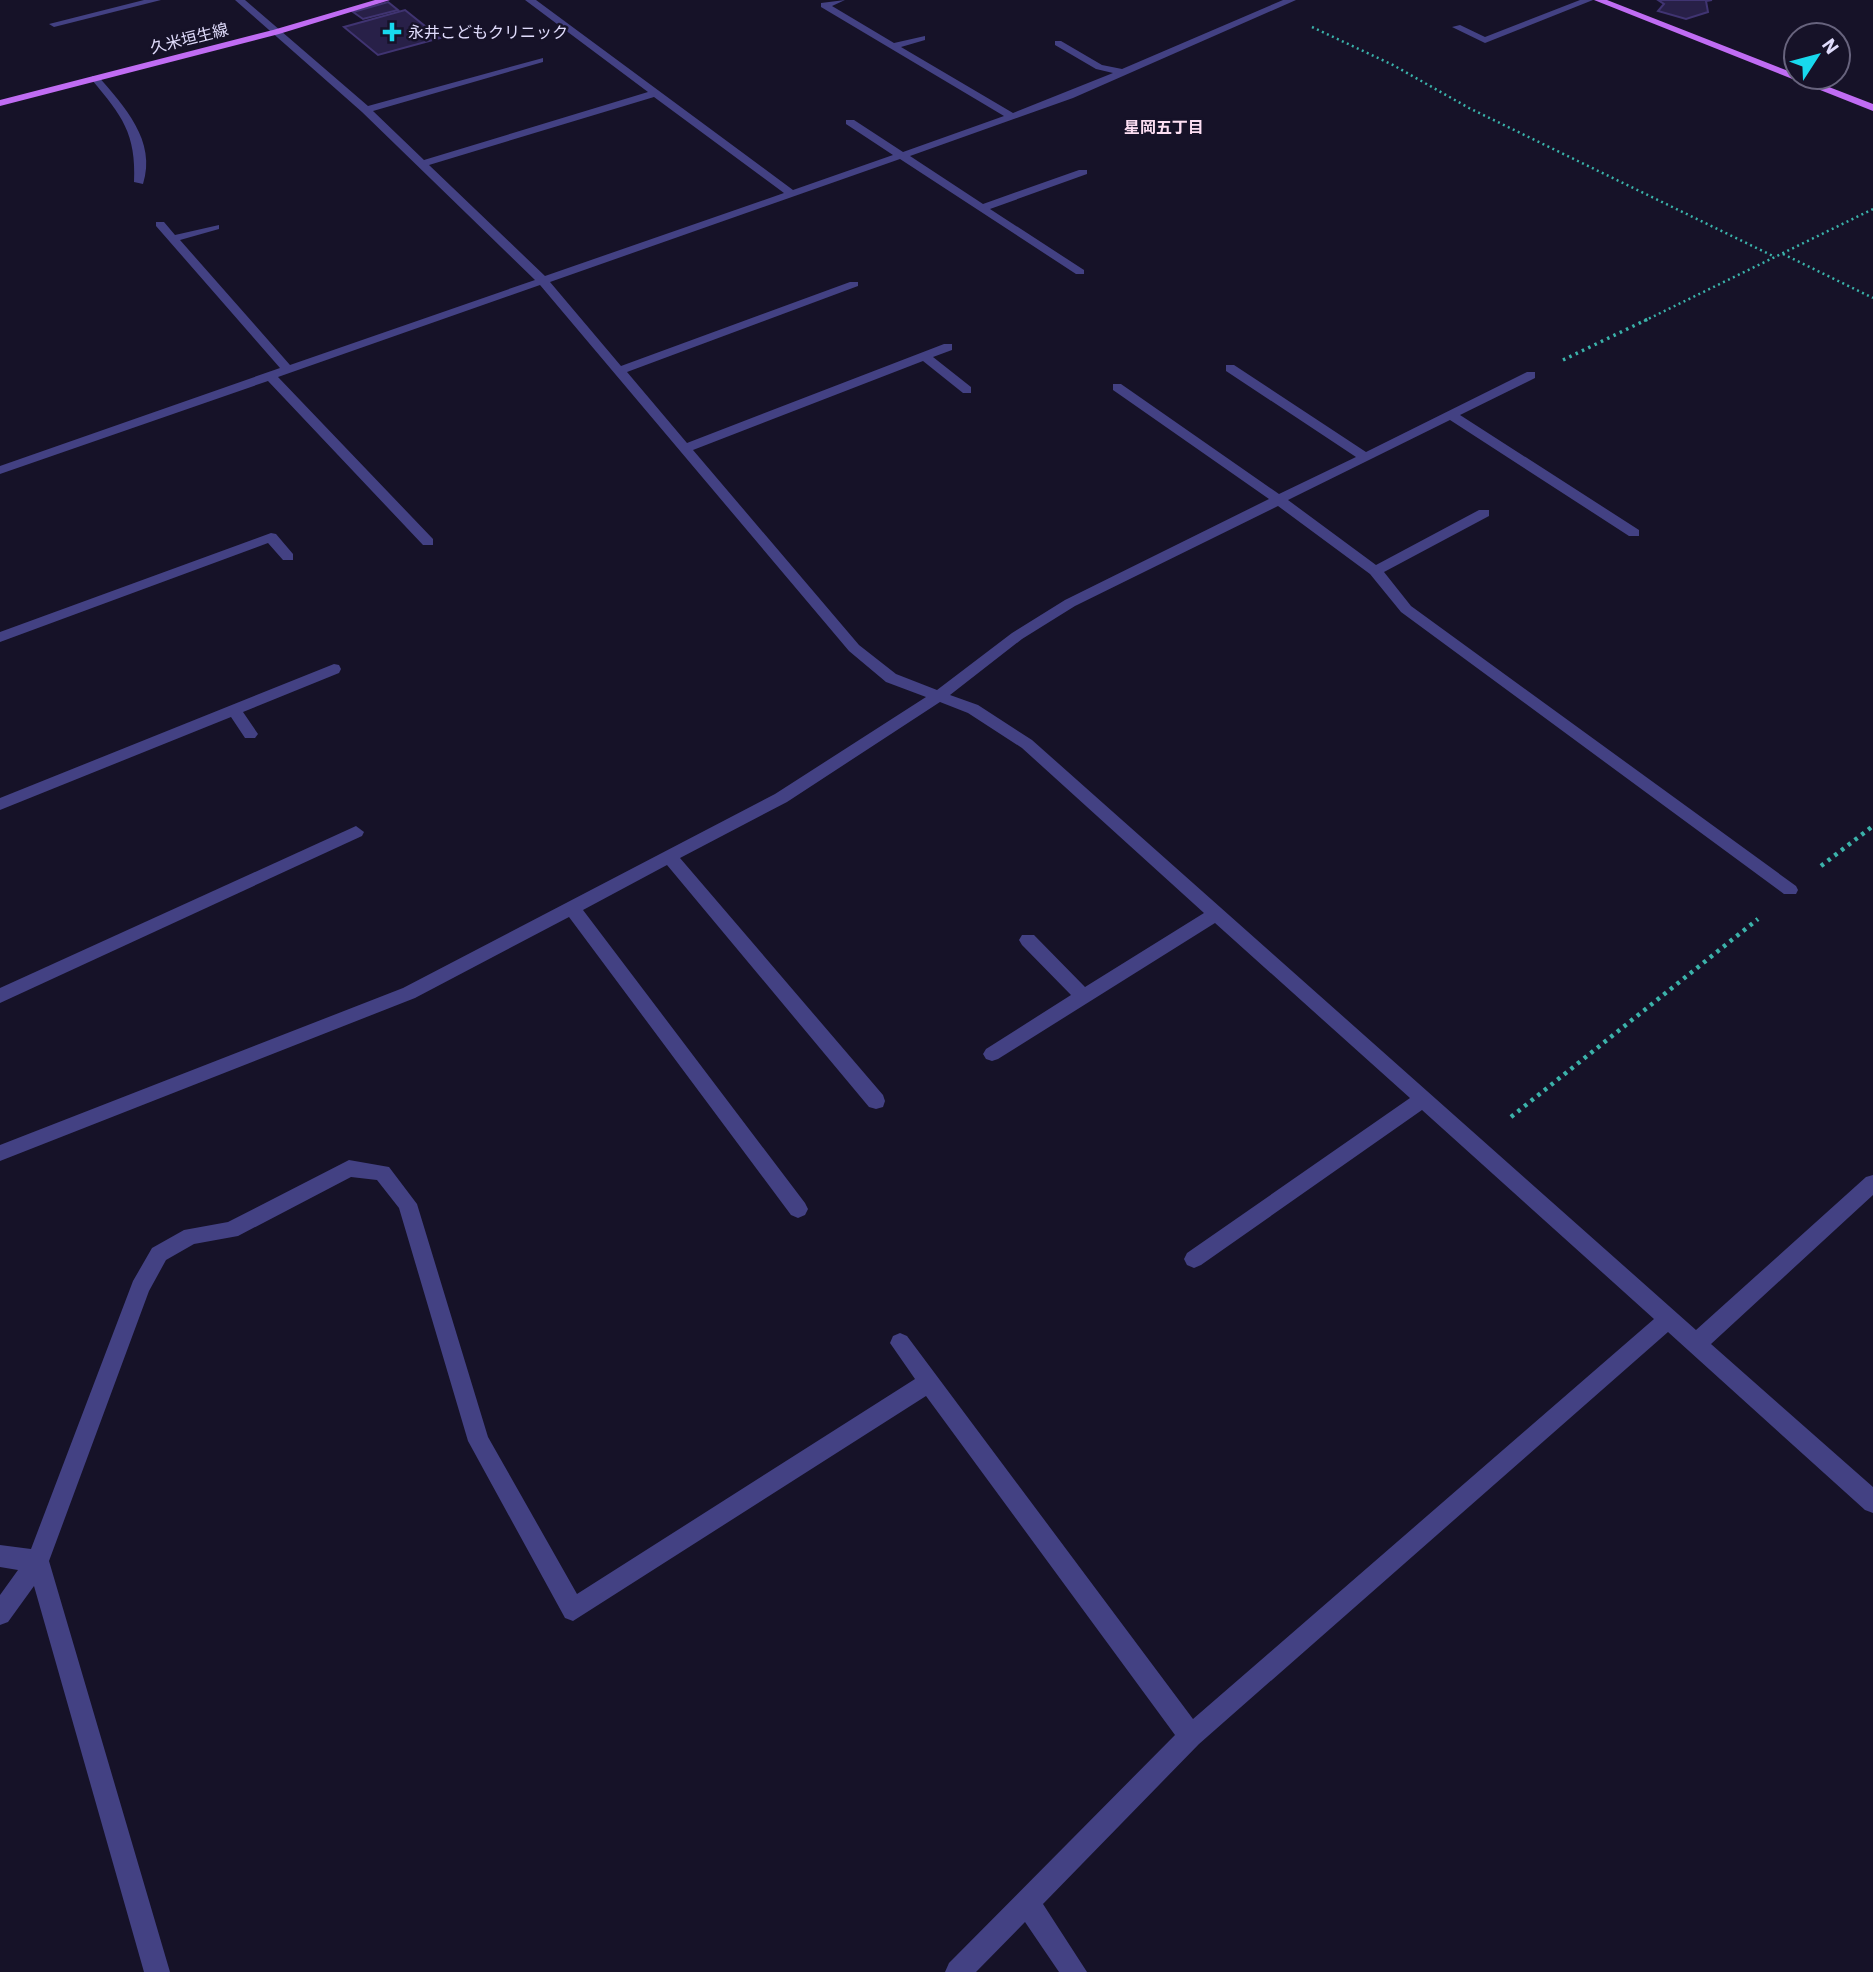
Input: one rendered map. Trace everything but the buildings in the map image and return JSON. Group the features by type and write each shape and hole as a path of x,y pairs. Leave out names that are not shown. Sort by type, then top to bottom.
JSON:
{"main road":[{"name":"久米垣生線","path":"0,103 276,32 385,0"},
{"path":"1599,0 1873,108"}],"street":[{"path":"54,24 156,0"},
{"path":"240,0 366,110 541,279 855,648 891,678 973,709 1027,744 1873,1502"},
{"path":"530,0 792,194"},
{"path":"840,0 824,5 1012,117"},
{"path":"1268,0 1280,5"},
{"path":"0,470 541,279 1012,117 1291,0"},
{"path":"1457,27 1485,40 1588,0"},
{"path":"894,46 922,38"},
{"path":"1058,43 1099,67 1121,72"},
{"path":"366,110 540,60"},
{"path":"94,78 129,119 138,136 142,154 139,182"},
{"path":"422,164 656,93"},
{"path":"850,122 1080,272"},
{"path":"982,208 1083,173"},
{"path":"160,225 287,369"},
{"path":"173,239 215,227"},
{"path":"619,371 854,284"},
{"path":"685,449 948,347"},
{"path":"924,356 967,390"},
{"path":"1230,368 1365,457"},
{"path":"270,375 428,542"},
{"path":"0,1153 409,993 781,798 937,697 1017,636 1070,603 1531,376"},
{"path":"1117,387 1375,571 1406,609 1790,890"},
{"path":"1451,415 1634,533"},
{"path":"1375,571 1484,513"},
{"path":"0,638 271,537 288,557"},
{"path":"0,804 334,669"},
{"path":"234,710 250,734"},
{"path":"0,996 356,832"},
{"path":"670,857 876,1101"},
{"path":"572,908 798,1209"},
{"path":"992,1054 1217,913"},
{"path":"1028,940 1084,998"},
{"path":"1194,1259 1423,1099"},
{"path":"0,1614 38,1561 140,1287 159,1254 191,1236 231,1230 349,1168 382,1173 407,1204 480,1441 573,1610 929,1382"},
{"path":"1696,1344 1873,1182"},
{"path":"958,1972 1191,1736 1668,1319"},
{"path":"900,1343 1191,1736"},
{"path":"0,1556 38,1561"},
{"path":"38,1561 158,1972"},
{"path":"1027,1902 1073,1972"}],"path":[{"path":"1280,5 1318,32 1392,65 1469,108 1775,257"},
{"path":"1531,376 1873,209"},
{"path":"1783,253 1873,298"},
{"path":"1475,1146 1790,890 1873,826"}],"place":[{"name":"永井こどもクリニック","path":"392,32"}],"district":[{"name":"星岡五丁目","path":"1164,127"}]}
